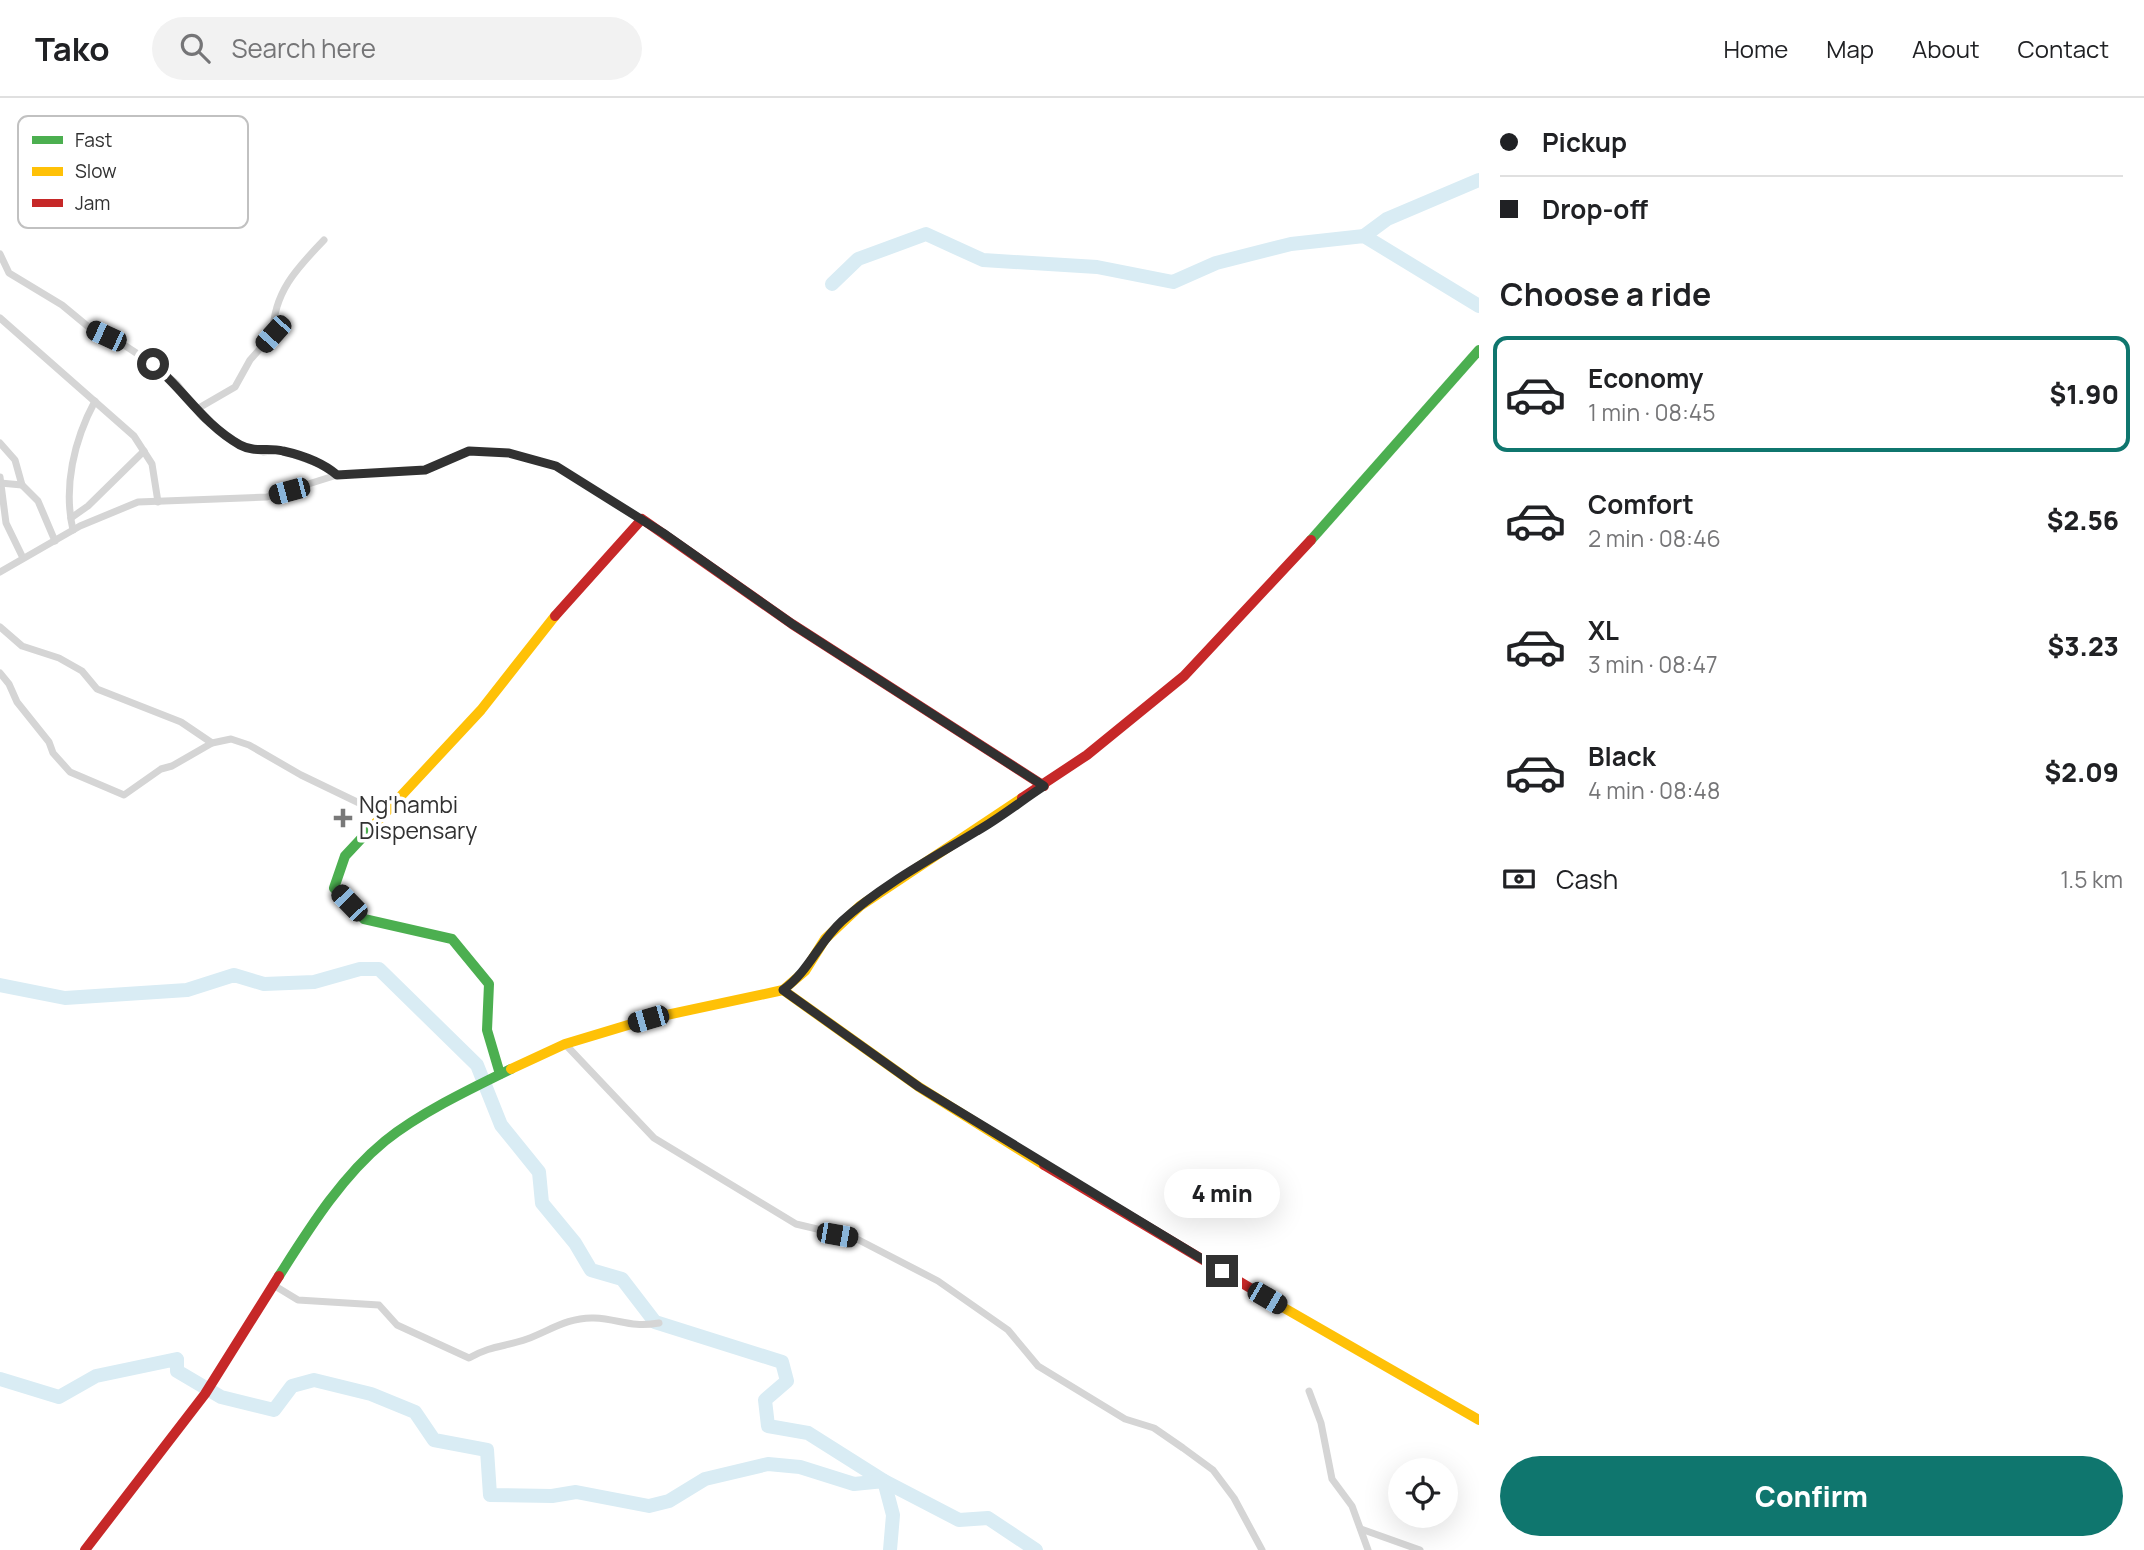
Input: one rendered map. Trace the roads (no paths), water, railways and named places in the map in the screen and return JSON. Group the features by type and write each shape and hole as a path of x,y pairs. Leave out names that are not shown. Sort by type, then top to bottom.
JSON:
{"street":[{"path":"197,409 235,387 250,360 273,334 273,314 292,273 324,240"},
{"path":"0,254 9,273 62,305 91,329 121,343 153,364 177,384 202,417 242,446 263,452 280,450 325,466 337,475"},
{"path":"0,318 134,436 152,464 158,502"},
{"path":"85,1550 135,1489 212,1384 310,1227 366,1160 404,1128 471,1088 565,1044 648,1019 783,990 805,971 825,939 860,906 900,877 980,829 1044,786 1137,716 1211,649 1479,350"},
{"path":"74,530 68,506 76,453 83,425 95,401"},
{"path":"0,443 15,460 22,485 38,501 55,541"},
{"path":"71,518 88,506 144,451"},
{"path":"0,572 117,508 138,502 158,502 175,498 225,500 267,497 337,475 425,470 469,451 509,453 556,466 642,519 792,624 1044,786"},
{"path":"22,485 0,481 6,523 23,558"},
{"path":"500,1074 487,1050 489,1030 484,1012 489,984 452,939 364,919 334,888 345,856 481,710 556,614 642,519"},
{"path":"0,627 22,646 69,663 82,671 97,689 181,722 212,743"},
{"path":"0,673 9,684 17,702 49,742 53,753 70,772 124,795 161,769 172,766 212,743 231,739 250,745 301,775 384,815"},
{"path":"783,990 919,1087 1119,1212 1479,1420"},
{"path":"565,1044 654,1138 796,1224 855,1238 939,1281 1008,1330 1038,1366 1125,1419 1154,1428 1193,1455 1213,1470 1234,1498 1262,1550"},
{"path":"275,1286 298,1300 379,1305 397,1325 469,1358 489,1347 526,1340 561,1323 594,1318 635,1327 659,1323"},
{"path":"1309,1391 1321,1423 1332,1479 1352,1506 1368,1550"},
{"path":"1361,1529 1420,1550"}],"waterway":[{"path":"1364,236 1387,219 1479,180"},
{"path":"832,284 858,259 926,234 983,260 1097,267 1173,282 1216,263 1291,244 1364,236 1479,306"},
{"path":"0,985 65,998 187,990 234,975 264,984 314,982 360,969 379,969 477,1065 501,1125 539,1172 542,1203 575,1243 591,1270 622,1279 655,1322 782,1362 787,1381 765,1400 768,1426 808,1433 884,1481 959,1520 988,1518 1036,1550"},
{"path":"0,1379 59,1397 96,1376 177,1359 177,1371 221,1397 274,1410 292,1386 314,1380 371,1394 415,1412 434,1440 487,1450 490,1495 552,1496 576,1492 649,1506 669,1501 705,1479 768,1464 800,1467 854,1484 884,1481 893,1515 890,1550"}],"place":[{"name":"Ng'hambi Dispensary","path":"343,818"}]}
